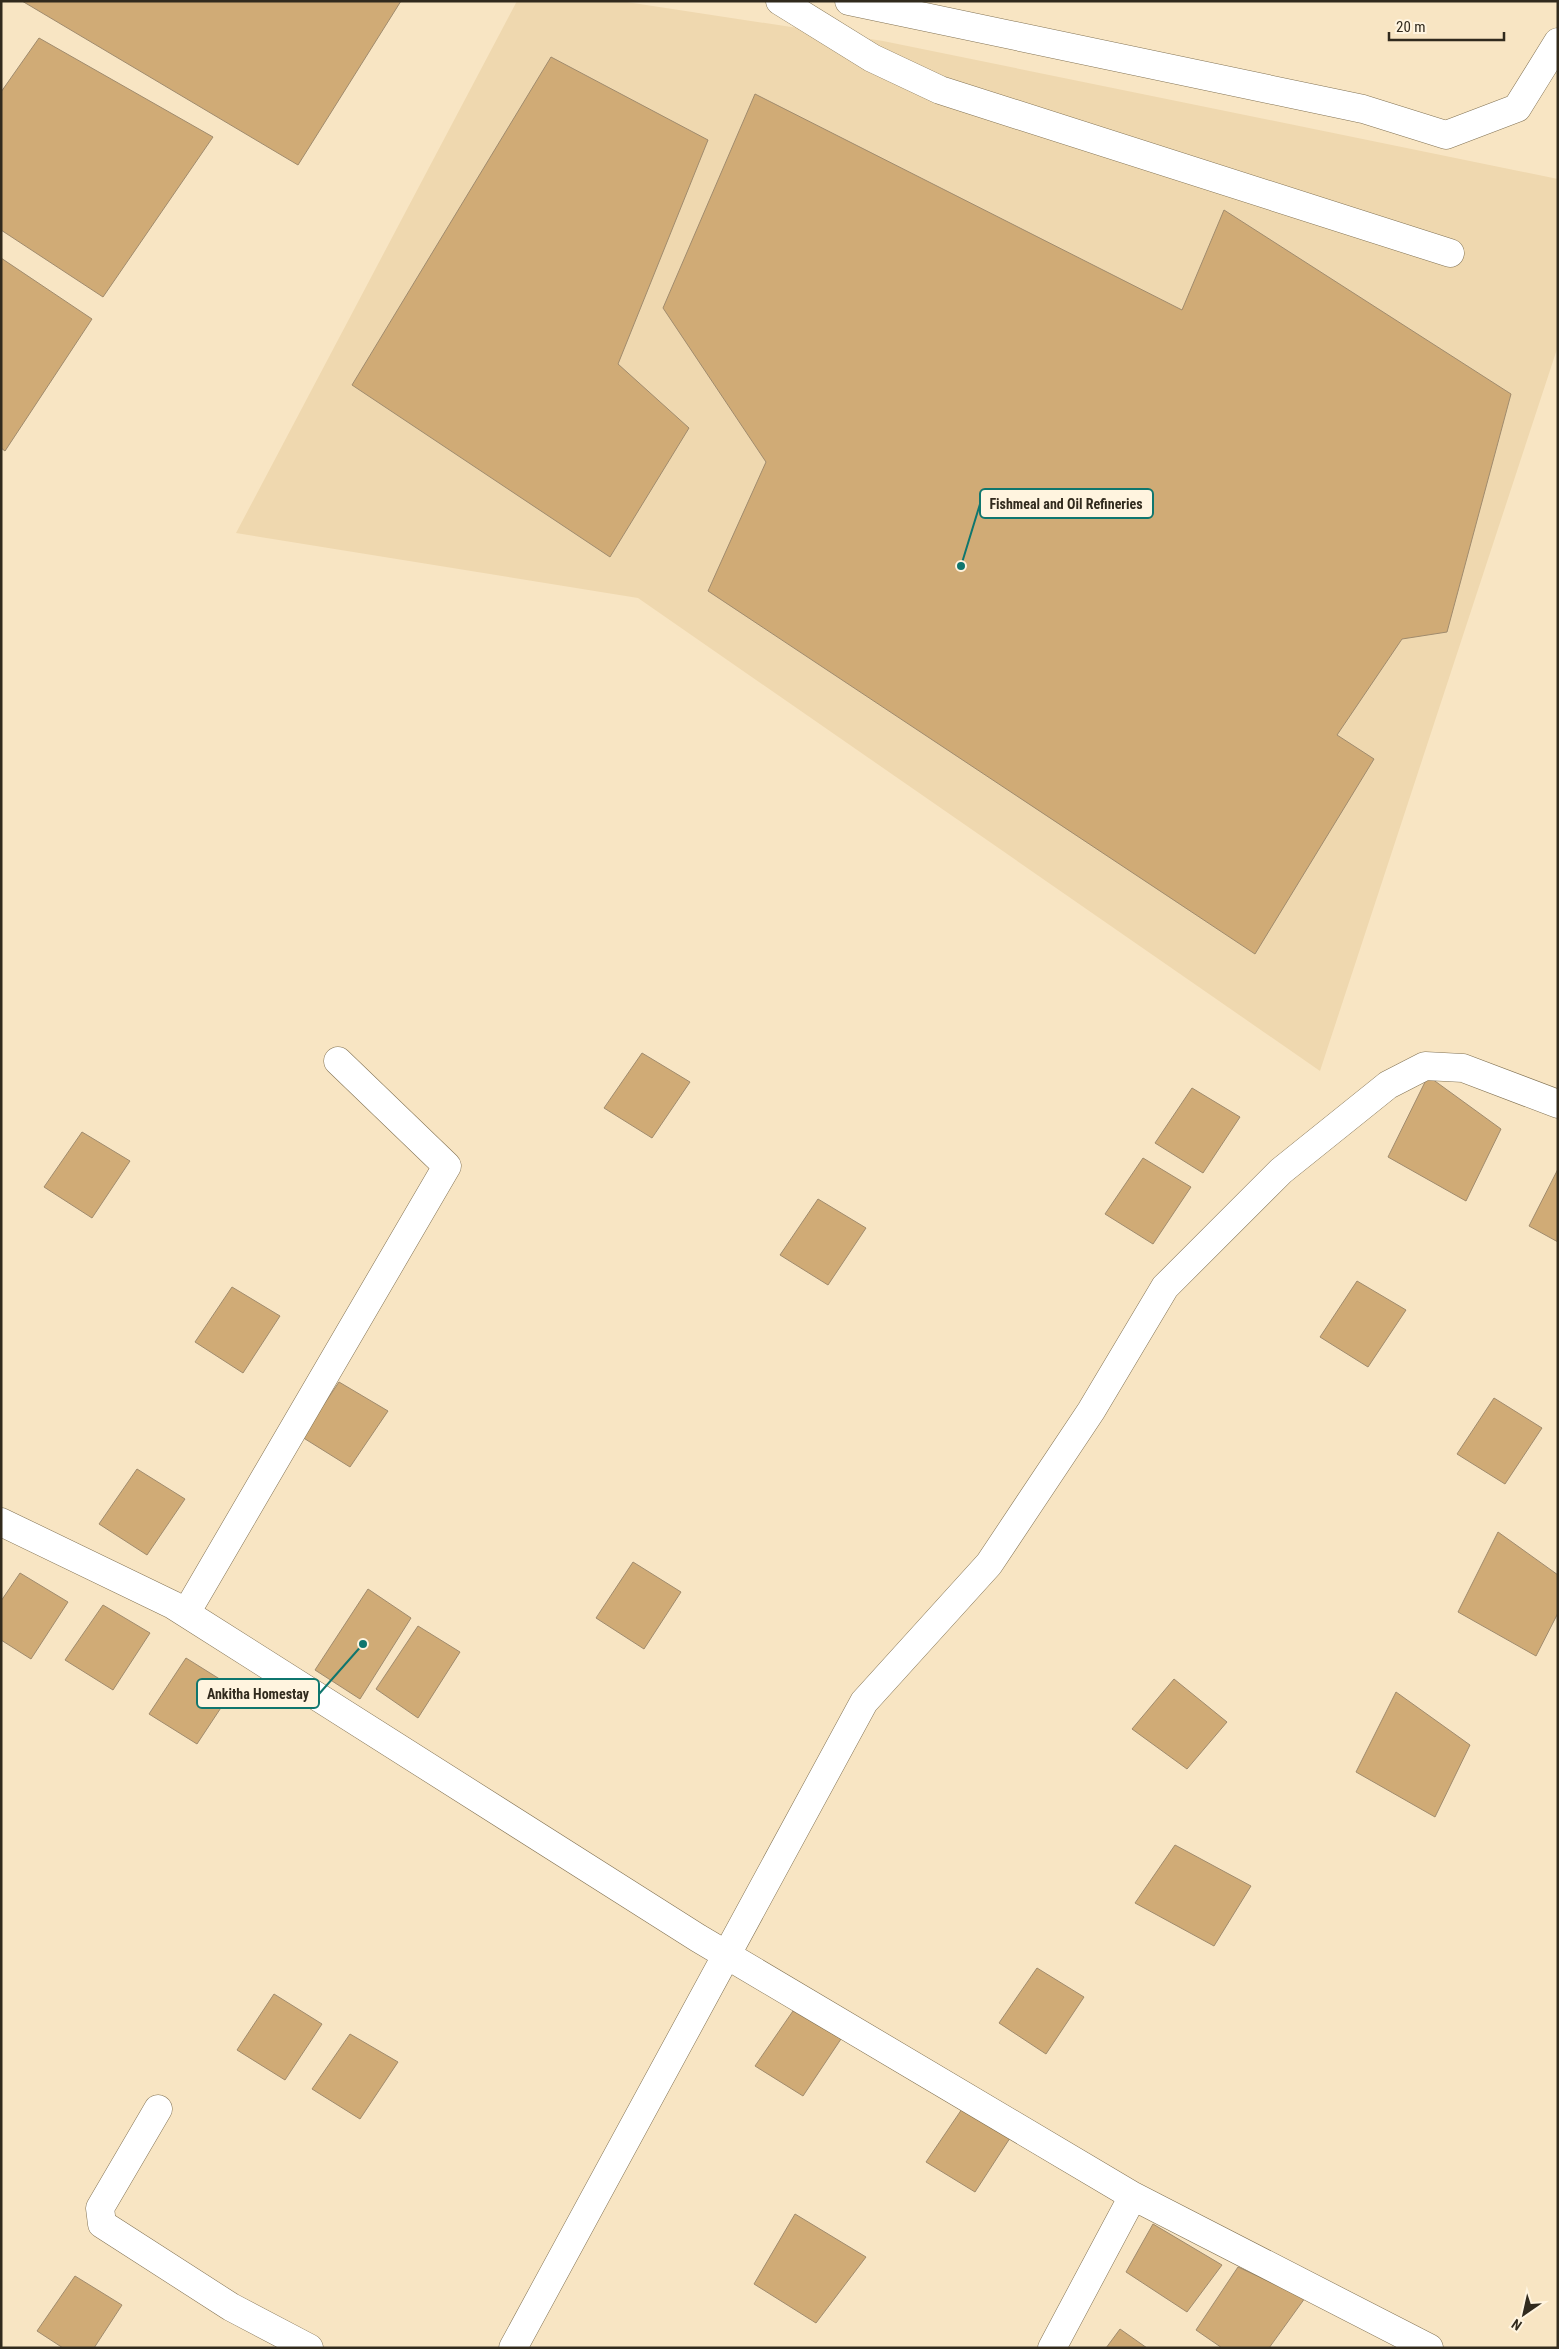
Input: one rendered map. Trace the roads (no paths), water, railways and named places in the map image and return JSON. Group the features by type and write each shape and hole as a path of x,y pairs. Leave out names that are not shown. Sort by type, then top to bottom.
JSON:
{"street":[{"path":"780,1 872,58 940,90 1450,253"},
{"path":"849,1 1363,109 1446,135 1517,108 1558,42"},
{"path":"186,1613 448,1166 338,1061"},
{"path":"513,2348 864,1702 989,1564 1091,1411 1165,1287 1281,1171 1388,1085 1425,1066 1463,1068 1558,1104"},
{"path":"1,1522 173,1605 726,1955 1133,2196 1429,2348"},
{"path":"158,2109 100,2208 102,2224 231,2307 309,2348"},
{"path":"1052,2348 1133,2196"}],"place":[{"name":"Fishmeal and Oil Refineries","path":"961,566"},
{"name":"Ankitha Homestay","path":"363,1644"}]}
